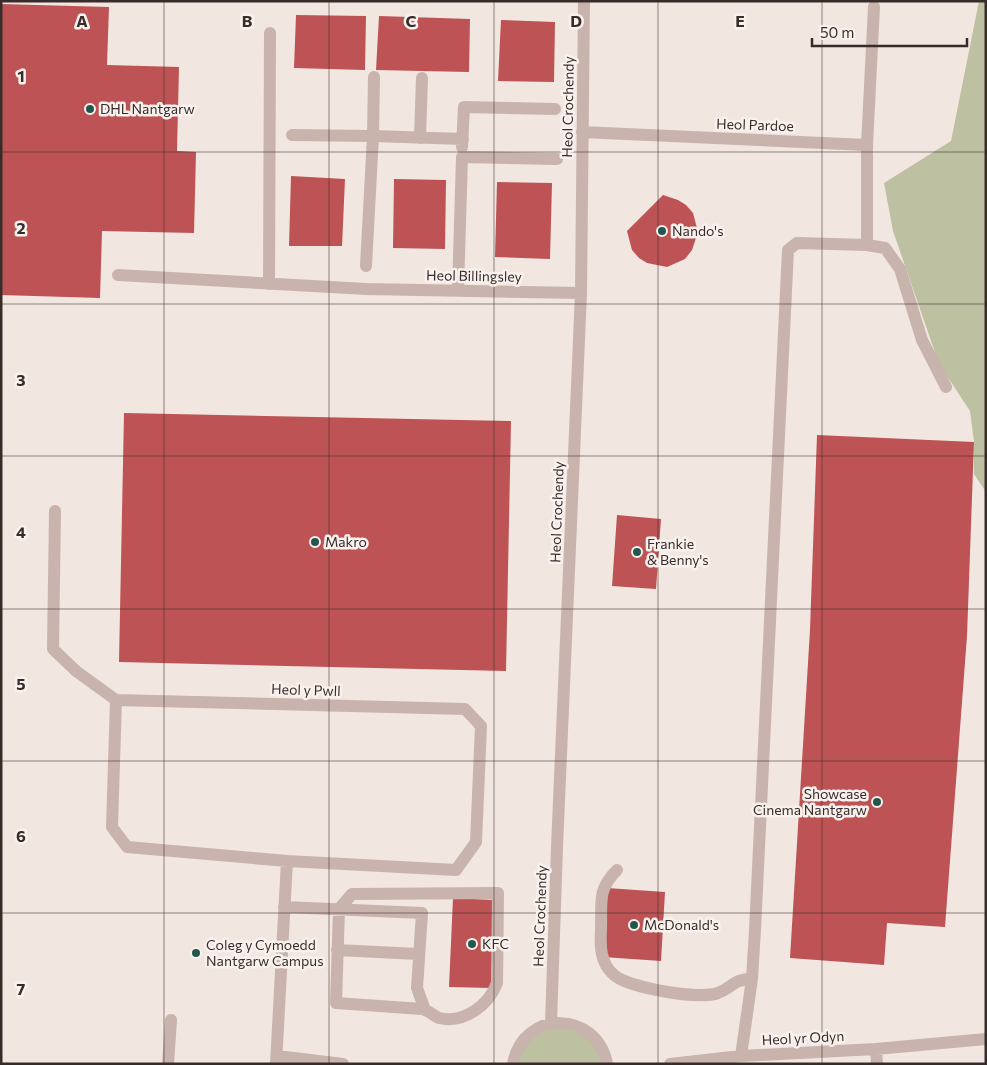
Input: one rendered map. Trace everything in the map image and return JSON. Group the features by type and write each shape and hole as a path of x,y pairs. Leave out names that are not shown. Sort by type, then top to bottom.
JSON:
{"street":[{"name":"Heol Crochendy","path":"552,1023 557,847 581,293 584,1"},
{"path":"867,245 869,205 867,145 874,7"},
{"path":"268,284 270,33"},
{"path":"366,266 374,77"},
{"path":"420,138 422,78"},
{"path":"458,290 464,107 555,109"},
{"name":"Heol Pardoe","path":"582,132 867,145"},
{"path":"292,135 463,139"},
{"path":"462,157 556,158"},
{"path":"741,1056 752,979 788,250 797,243 867,245 884,248 900,269 922,340 946,387"},
{"name":"Heol Billingsley","path":"118,275 367,289 581,293"},
{"path":"55,511 53,649 76,671 116,700"},
{"name":"Heol y Pwll","path":"116,700 465,709 481,726 476,842 456,870 287,861 127,847 112,826 116,700"},
{"path":"287,861 276,1060 343,1064"},
{"path":"617,870 602,886 601,956 613,975 632,984 676,994 717,993 739,979 752,979"},
{"path":"498,893 497,983 494,993 479,1009 458,1017 439,1018 425,1010 336,1003 337,950 339,910 352,894 498,893"},
{"path":"284,907 422,913 417,988 425,1010"},
{"path":"337,950 418,954"},
{"path":"168,1064 171,1020"},
{"path":"513,1064 515,1053 523,1039 536,1029 552,1023 568,1023 584,1029 596,1039 605,1054 607,1064"},
{"name":"Heol yr Odyn","path":"670,1064 741,1056 876,1049 986,1039"},
{"path":"876,1049 876,1064"}],"green space":[{"path":"979,1 986,1 986,492 974,474 974,442 970,411 939,364 893,231 884,183 951,141"},
{"path":"536,1029 584,1029 607,1064 513,1064"}],"building":[{"name":"DHL Nantgarw","path":"1,4 109,7 107,65 179,67 177,151 196,152 194,233 102,231 100,298 1,295"},
{"path":"296,15 366,16 365,70 294,68"},
{"path":"379,16 470,19 469,72 376,70"},
{"path":"501,20 555,22 554,82 498,81"},
{"path":"291,176 345,179 342,246 289,246"},
{"path":"394,179 446,180 445,249 393,248"},
{"path":"497,182 552,183 550,259 495,257"},
{"name":"Nando's","path":"663,195 686,205 693,213 698,232 692,250 685,259 667,267 647,263 639,258 632,250 627,231"},
{"name":"Makro","path":"124,413 511,421 506,671 119,662"},
{"name":"Showcase Cinema Nantgarw","path":"817,435 974,442 967,636 945,927 887,923 884,965 790,958 810,630"},
{"name":"Frankie & Benny's","path":"617,515 661,519 656,589 612,586"},
{"path":"607,888 665,892 661,961 603,957"},
{"name":"KFC","path":"453,898 494,900 491,988 449,987"}],"place":[{"name":"DHL Nantgarw","path":"90,109"},
{"name":"Nando's","path":"662,231"},
{"name":"Makro","path":"315,542"},
{"name":"Frankie & Benny's","path":"637,552"},
{"name":"Showcase Cinema Nantgarw","path":"877,802"},
{"name":"McDonald's","path":"634,925"},
{"name":"KFC","path":"472,944"},
{"name":"Coleg y Cymoedd Nantgarw Campus","path":"196,953"}]}
